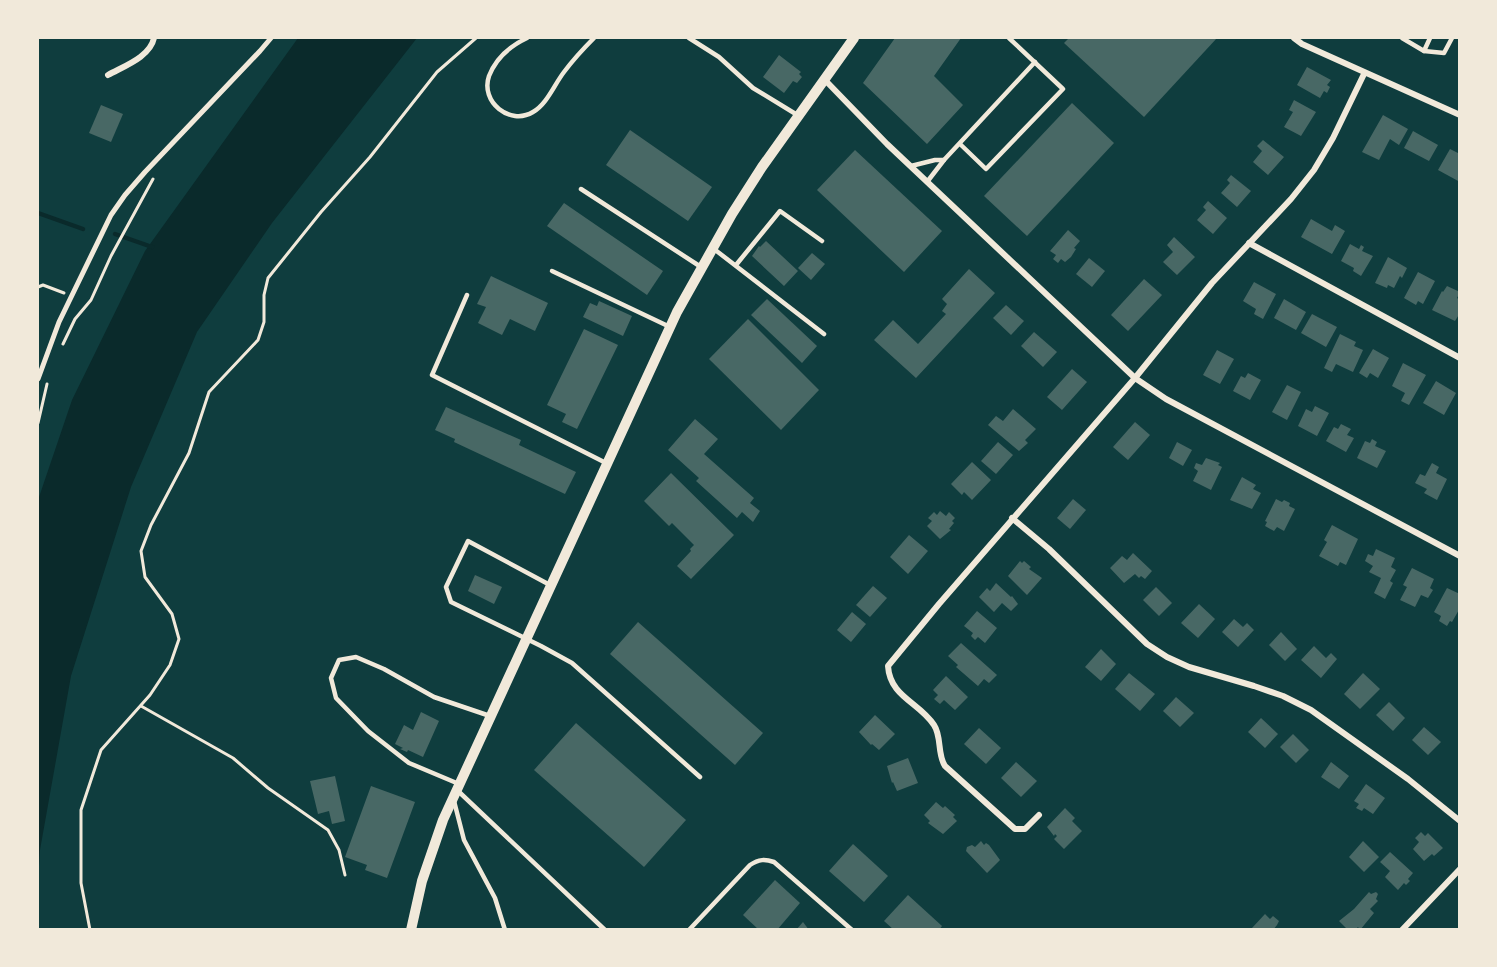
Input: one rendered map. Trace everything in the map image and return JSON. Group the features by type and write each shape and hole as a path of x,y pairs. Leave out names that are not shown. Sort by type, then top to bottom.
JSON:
{"street":[{"path":"108,75 135,61 153,45 154,38"},
{"path":"38,379 72,296 111,215 125,195 271,38"},
{"path":"411,930 422,881 436,837 670,327 712,247 762,167 854,38"},
{"path":"1294,38 1364,74 1460,115"},
{"path":"1039,815 1025,829 1015,829 945,766 941,760 938,733 934,724 893,686 888,666 1012,518 1135,378 1212,283 1291,199 1314,170 1333,138 1364,74"},
{"path":"825,80 927,182 1135,378 1166,399 1460,556"},
{"path":"1249,243 1460,358"},
{"path":"1012,518 1048,549 1147,644 1167,657 1190,667 1264,689 1311,710 1408,779 1460,821"},
{"path":"1402,930 1460,869"}],"lane":[{"path":"527,38 514,44 504,53 494,65 488,78 488,88 494,105 502,112 512,116 532,113 540,107 564,72 594,38"},
{"path":"688,38 719,57 753,88 799,116"},
{"path":"960,144 986,169 1063,89 1009,38"},
{"path":"1402,38 1424,51 1444,53 1452,38"},
{"path":"1424,51 1430,38"},
{"path":"927,182 944,160 1035,63"},
{"path":"911,166 944,160"},
{"path":"581,189 701,267"},
{"path":"735,265 780,211 822,241"},
{"path":"712,247 824,334"},
{"path":"552,271 670,327"},
{"path":"467,295 432,375 606,463"},
{"path":"550,585 468,541 446,587 451,602 572,663 700,777"},
{"path":"490,716 434,697 384,669 356,657 339,660 331,678 336,698 368,731 409,764 456,791 605,930"},
{"path":"456,791 464,840 495,898 505,930"},
{"path":"689,930 750,865 758,860 766,859 774,862 852,930"}],"path":[{"path":"90,930 81,883 81,810 102,750 150,695 170,665 179,639 172,614 145,577 141,551 151,525 189,453 209,392 258,340 264,322 264,295 268,278 321,212 370,157 437,72 476,38"},
{"path":"62,346 75,319 91,300 128,225"},
{"path":"38,287 43,285 72,296"},
{"path":"38,423 48,378"},
{"path":"140,706 233,758 268,788 328,830 339,850 345,875"}],"water":[{"path":"298,38 417,38 272,223 197,332 131,487 71,676 40,850 38,882 38,500 72,400 145,251"}],"building":[{"path":"895,38 961,38 934,76 963,105 927,144 863,83"},
{"path":"1069,38 1217,38 1144,117 1064,43"},
{"path":"779,55 801,72 799,74 802,77 797,83 793,81 784,93 763,77"},
{"path":"1307,67 1331,80 1327,85 1330,87 1327,93 1324,91 1320,98 1297,85"},
{"path":"1294,100 1316,112 1301,136 1284,127 1293,112 1289,110"},
{"path":"1072,103 1114,143 1027,236 984,196"},
{"path":"101,105 123,114 111,142 89,133"},
{"path":"1383,115 1408,129 1399,145 1390,139 1379,160 1362,152"},
{"path":"630,130 712,187 688,221 606,165"},
{"path":"1413,131 1438,145 1429,161 1404,148"},
{"path":"1263,140 1284,157 1268,175 1253,162 1262,151 1257,146"},
{"path":"1450,149 1460,154 1460,182 1438,170"},
{"path":"855,150 942,231 904,272 817,190"},
{"path":"1231,175 1251,191 1237,207 1221,193 1230,183 1227,180"},
{"path":"1208,201 1227,218 1213,234 1197,220 1206,210 1203,207"},
{"path":"564,203 663,271 647,295 547,226"},
{"path":"1311,219 1332,231 1335,225 1345,231 1332,254 1301,237"},
{"path":"1068,230 1080,241 1071,257 1065,262 1061,259 1058,263 1053,259 1056,255 1050,251"},
{"path":"1174,237 1195,257 1177,275 1163,262 1173,252 1167,245"},
{"path":"766,241 798,271 784,286 752,256"},
{"path":"1350,244 1359,249 1361,245 1364,247 1362,251 1373,256 1361,276 1353,271 1354,268 1341,261"},
{"path":"812,253 825,264 811,280 798,268"},
{"path":"1388,257 1407,268 1394,288 1375,283"},
{"path":"1089,258 1105,271 1092,287 1076,274"},
{"path":"969,269 995,293 916,378 874,340 893,320 918,344 946,314 942,311 947,304 942,299"},
{"path":"1418,272 1435,281 1423,304 1418,301 1416,305 1404,298"},
{"path":"491,276 548,303 535,331 510,319 502,335 478,323 486,307 477,304"},
{"path":"1144,279 1162,295 1128,331 1111,315"},
{"path":"1254,282 1276,294 1263,319 1254,314 1256,309 1243,301"},
{"path":"1447,286 1460,292 1457,298 1460,300 1460,313 1455,321 1432,310"},
{"path":"767,299 817,346 802,363 751,315"},
{"path":"1284,299 1306,312 1296,330 1274,318"},
{"path":"599,301 632,316 623,336 583,317 590,303 597,306"},
{"path":"1006,305 1024,321 1011,335 993,318"},
{"path":"1312,314 1337,327 1326,347 1301,333"},
{"path":"748,319 819,390 781,430 709,359"},
{"path":"584,329 618,345 577,429 562,422 566,414 547,405"},
{"path":"1034,332 1057,352 1043,367 1021,346"},
{"path":"1340,334 1356,342 1354,346 1363,350 1353,372 1336,364 1332,372 1324,368"},
{"path":"1373,349 1389,358 1378,378 1370,373 1367,378 1359,373"},
{"path":"1217,350 1234,359 1220,384 1203,375"},
{"path":"1403,363 1426,375 1409,405 1401,401 1405,393 1392,386"},
{"path":"1072,369 1087,382 1062,410 1047,397"},
{"path":"1248,373 1261,380 1250,400 1233,391 1241,376 1245,378"},
{"path":"1436,381 1456,393 1444,415 1423,403"},
{"path":"1287,385 1301,392 1287,420 1272,412"},
{"path":"1315,406 1329,413 1317,436 1298,426 1306,409 1312,412"},
{"path":"446,407 521,440 519,445 576,472 565,494 454,442 455,439 435,430"},
{"path":"1013,409 1036,429 1025,440 1028,443 1019,451 988,425 996,416 1003,421"},
{"path":"695,419 718,439 704,454 754,498 750,503 760,511 753,522 742,512 737,518 696,481 699,478 668,450"},
{"path":"1135,422 1150,435 1128,460 1113,447"},
{"path":"1341,424 1351,429 1347,435 1354,438 1346,452 1326,441 1334,427 1338,429"},
{"path":"1372,439 1377,442 1375,446 1386,451 1377,468 1357,458 1365,441 1370,443"},
{"path":"998,442 1013,455 996,474 981,461"},
{"path":"1177,442 1192,450 1183,466 1169,458"},
{"path":"1206,458 1220,463 1218,465 1222,467 1211,490 1193,481 1198,471 1194,468 1196,463 1202,465"},
{"path":"972,462 991,480 972,500 964,492 962,495 951,484"},
{"path":"1432,463 1439,467 1436,473 1447,479 1437,500 1424,493 1427,489 1415,483 1420,474 1425,476"},
{"path":"671,473 734,535 691,579 677,566 694,545 672,523 669,526 644,501"},
{"path":"1242,477 1256,485 1253,489 1261,493 1252,509 1230,500"},
{"path":"1073,499 1086,510 1070,529 1057,518"},
{"path":"1276,499 1290,503 1289,506 1295,509 1284,531 1277,527 1274,531 1265,526 1267,522 1265,521"},
{"path":"940,511 946,516 949,512 955,518 949,529 951,530 940,539 927,526 932,521 928,518 934,512 937,515"},
{"path":"1332,525 1358,539 1346,565 1340,562 1338,566 1319,556 1327,542 1324,540"},
{"path":"909,535 928,551 908,574 890,557"},
{"path":"1376,549 1395,558 1391,567 1396,570 1390,581 1393,583 1385,599 1374,593 1381,578 1369,572 1373,566 1365,561 1368,554 1373,556"},
{"path":"1133,553 1152,571 1145,579 1135,574 1124,583 1110,568 1122,556 1127,560"},
{"path":"1020,561 1022,563 1024,561 1031,567 1029,569 1042,578 1027,595 1008,576"},
{"path":"1412,568 1434,579 1430,588 1433,590 1428,598 1421,595 1415,607 1400,600 1407,587 1403,585"},
{"path":"475,575 502,587 494,604 468,591"},
{"path":"996,583 1018,604 1011,611 1002,603 994,612 979,597 987,588 990,591"},
{"path":"873,586 887,598 870,617 856,605"},
{"path":"1156,587 1172,603 1159,616 1143,600"},
{"path":"1447,588 1460,594 1460,608 1447,626 1439,621 1441,616 1434,612"},
{"path":"1199,604 1215,619 1198,638 1181,623"},
{"path":"977,611 997,628 985,643 978,637 975,640 971,636 973,633 964,626"},
{"path":"852,612 866,624 851,642 837,630"},
{"path":"1234,619 1243,627 1247,623 1254,630 1238,647 1222,632"},
{"path":"638,622 763,733 735,765 610,654"},
{"path":"1281,632 1297,649 1285,661 1269,645"},
{"path":"961,643 997,675 989,683 984,679 978,686 956,667 958,665 948,656"},
{"path":"1314,646 1326,658 1331,653 1337,659 1321,678 1301,660"},
{"path":"1101,649 1116,664 1101,681 1085,667"},
{"path":"1129,673 1155,694 1140,711 1115,689"},
{"path":"1363,673 1380,689 1360,709 1344,694"},
{"path":"946,676 968,697 955,710 944,700 940,704 934,699 938,695 933,690"},
{"path":"1176,697 1194,713 1180,727 1163,711"},
{"path":"1389,702 1405,718 1393,731 1376,715"},
{"path":"421,712 439,721 423,757 400,749 403,748 395,744 404,725 413,730"},
{"path":"875,715 895,734 879,750 859,732"},
{"path":"1261,718 1278,734 1265,748 1248,732"},
{"path":"576,723 686,820 644,867 534,770"},
{"path":"1424,727 1441,742 1428,755 1412,740"},
{"path":"979,728 1001,748 986,764 964,744"},
{"path":"1293,734 1309,750 1296,763 1280,747"},
{"path":"908,758 918,783 897,791 887,766"},
{"path":"1016,762 1037,781 1021,797 1001,778"},
{"path":"1331,762 1349,776 1339,789 1321,777"},
{"path":"335,776 345,821 332,824 329,811 318,814 310,781"},
{"path":"1366,784 1385,798 1373,814 1364,808 1362,811 1356,808 1359,804 1354,801"},
{"path":"371,786 415,802 387,878 365,870 367,865 345,857"},
{"path":"936,802 955,815 953,817 957,821 943,834 928,823 930,821 924,815"},
{"path":"1065,808 1075,818 1072,821 1082,831 1064,849 1054,839 1057,836 1055,834 1054,836 1047,827"},
{"path":"1421,832 1425,836 1428,833 1443,848 1424,861 1413,849 1419,842 1415,838"},
{"path":"981,841 984,845 986,843 989,845 1000,860 987,873 966,851 967,847 972,845 975,847"},
{"path":"1363,841 1379,857 1364,872 1349,857"},
{"path":"853,844 888,876 864,902 829,871"},
{"path":"1390,852 1413,873 1408,879 1410,881 1406,885 1404,883 1398,890 1385,877 1390,871 1380,862"},
{"path":"775,880 800,903 777,930 759,930 743,915"},
{"path":"1369,892 1378,894 1376,899 1378,901 1370,909 1374,913 1360,930 1358,927 1355,930 1348,930 1339,921"},
{"path":"908,895 942,926 939,930 894,930 884,921"},
{"path":"1265,914 1270,919 1273,916 1279,921 1277,925 1273,930 1253,930 1252,928"},
{"path":"803,922 809,930 796,930"}],"waterway":[{"path":"38,213 83,229"},
{"path":"115,234 152,247"}]}
